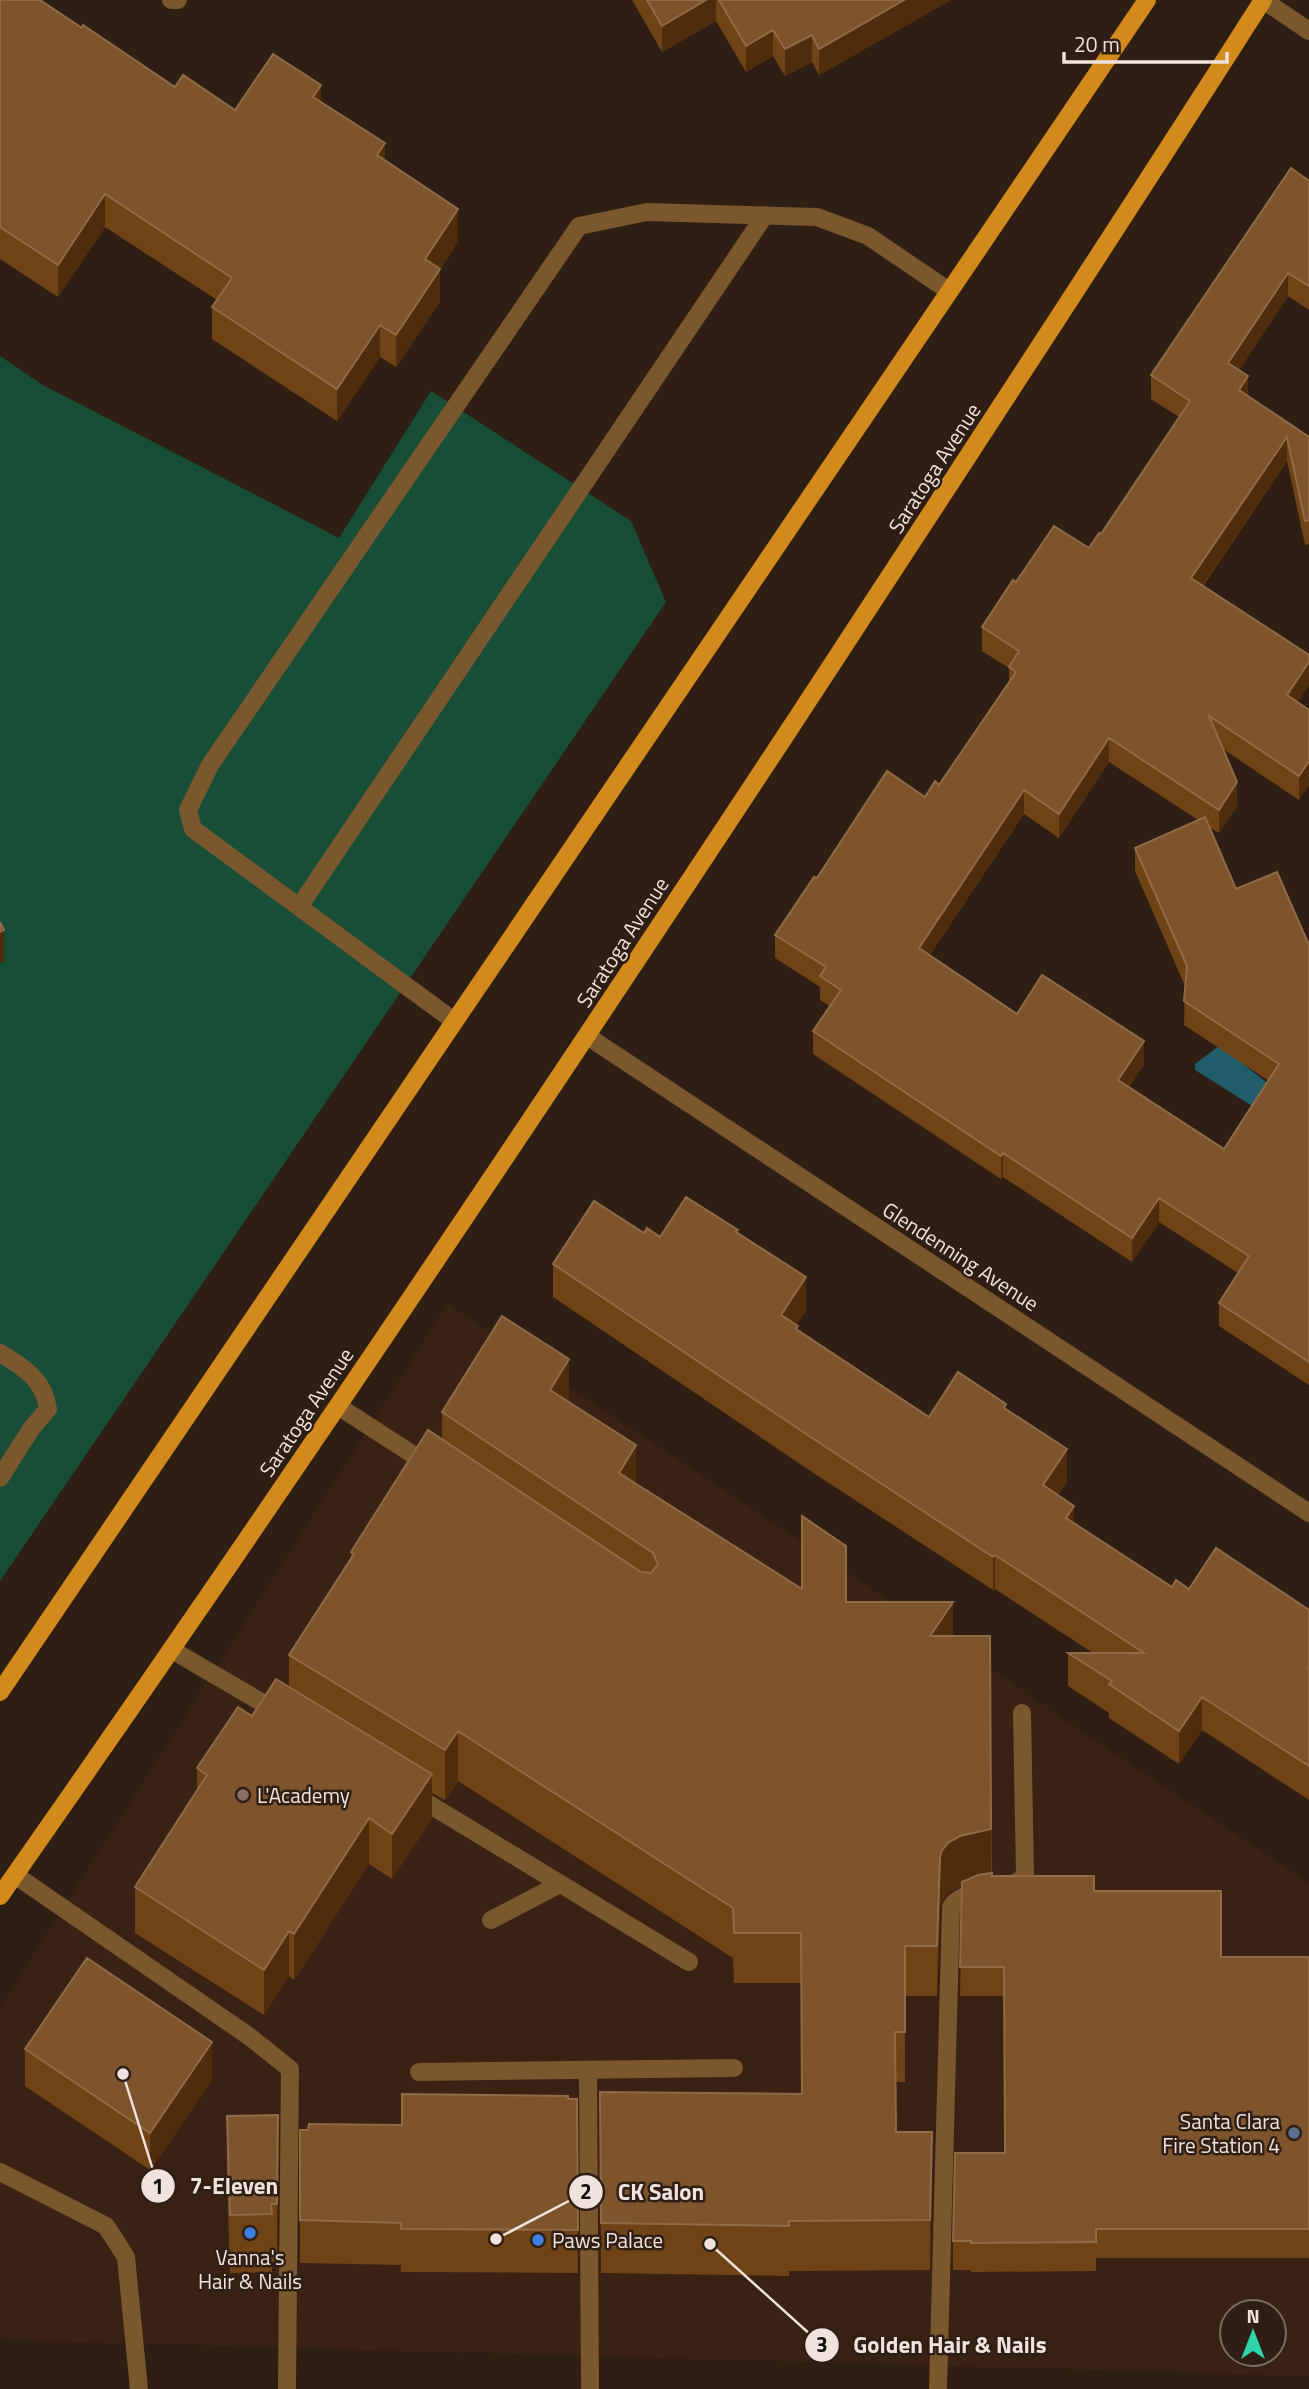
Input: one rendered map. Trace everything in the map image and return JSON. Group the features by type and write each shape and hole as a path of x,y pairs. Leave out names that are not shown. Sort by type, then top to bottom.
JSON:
{"main road":[{"path":"0,1692 1147,0"},
{"name":"Saratoga Avenue","path":"0,1896 172,1650 587,1036 1090,272 1263,0"}],"street":[{"path":"171,0 178,0"},
{"path":"1263,0 1309,31"},
{"path":"454,1021 193,830 188,810 210,765 579,226 647,212 817,217 868,236 948,291"},
{"path":"299,907 765,215"},
{"name":"Glendenning Avenue","path":"587,1036 1309,1513"},
{"path":"0,1353 34,1377 46,1393 48,1409 31,1429 0,1478"},
{"path":"338,1406 447,1478"},
{"path":"172,1650 300,1725"},
{"path":"938,2389 951,1907 955,1900 962,1897 1009,1888 1025,1875 1022,1713"},
{"path":"395,1783 689,1962"},
{"path":"15,1875 250,2037 290,2069 287,2389"},
{"path":"491,1920 561,1884"},
{"path":"419,2072 733,2068"},
{"path":"588,2070 590,2389"},
{"path":"0,2172 106,2226 126,2258 139,2389"}],"shaded area":[{"path":"447,1304 1309,1883 1309,2376 0,2340 0,2007"}],"green space":[{"path":"0,356 41,384 339,538 431,391 631,521 666,602 0,1581"}],"water":[{"path":"1220,1045 1282,1095 1276,1121 1195,1070 1195,1064"}],"building":[{"path":"0,0 40,0 82,28 83,25 175,87 183,75 235,110 273,54 321,85 313,97 385,143 377,155 458,209 425,259 440,269 396,335 380,325 337,389 212,307 232,278 105,194 58,265 0,227"},
{"path":"647,0 706,0 662,26"},
{"path":"719,0 904,0 819,49 812,35 785,49 773,30 746,46"},
{"path":"1291,168 1309,181 1309,286 1288,273 1228,363 1248,376 1239,390 1309,437 1309,520 1305,521 1287,437 1191,578 1309,655 1309,662 1287,695 1309,710 1309,761 1299,776 1209,716 1237,782 1219,810 1109,738 1059,814 1024,790 919,948 1017,1014 1042,975 1144,1041 1118,1080 1224,1149 1279,1064 1184,1001 1187,966 1135,848 1205,817 1236,889 1277,872 1309,945 1309,1362 1219,1303 1249,1256 1159,1198 1132,1238 1003,1153 1001,1156 813,1031 841,990 820,976 826,967 775,935 814,877 817,878 887,771 925,797 935,781 939,785 1016,672 1009,667 1019,651 982,627 1054,526 1089,548 1099,533 1101,534 1190,401 1151,375"},
{"path":"686,1197 806,1277 781,1315 798,1326 796,1329 929,1417 958,1372 1006,1404 1004,1408 1067,1449 1043,1485 1074,1506 1066,1518 1172,1587 1176,1580 1189,1589 1216,1548 1309,1610 1309,1766 1202,1697 1179,1731 1109,1684 1112,1681 1068,1653 1144,1653 815,1440 553,1264 594,1201 644,1233 647,1228 660,1237"},
{"path":"502,1316 569,1359 550,1390 636,1445 619,1473 802,1589 802,1516 846,1546 846,1602 953,1602 930,1636 990,1636 991,1829 960,1836 942,1850 937,1946 905,1946 905,2032 895,2032 896,2132 932,2132 930,2220 789,2221 789,2226 601,2223 600,2092 802,2094 801,1933 734,1933 733,1908 458,1731 445,1750 289,1655 354,1554 351,1552 428,1430 641,1572 651,1573 658,1564 653,1553 442,1412"},
{"path":"276,1679 432,1774 392,1834 369,1818 294,1934 289,1931 264,1970 135,1887 207,1775 197,1768 238,1707 252,1716"},
{"path":"992,1873 992,1876 1094,1876 1094,1891 1221,1891 1221,1957 1309,1957 1309,2229 1096,2229 1096,2242 953,2241 955,2153 1005,2153 1004,1967 960,1967 962,1882 978,1875"},
{"path":"87,1958 212,2042 150,2133 25,2049"},
{"path":"402,2094 568,2096 568,2099 577,2099 578,2230 401,2229 401,2223 300,2220 300,2130 308,2130 309,2124 402,2125"},
{"path":"278,2115 277,2204 271,2204 272,2214 230,2215 227,2116"}],"place":[{"name":"L'Academy","path":"243,1795"},
{"name":"7-Eleven","path":"123,2074"},
{"name":"Santa Clara Fire Station 4","path":"1294,2133"},
{"name":"Vanna's Hair & Nails","path":"250,2233"},
{"name":"CK Salon","path":"496,2239"},
{"name":"Paws Palace","path":"538,2240"},
{"name":"Golden Hair & Nails","path":"710,2244"}]}
